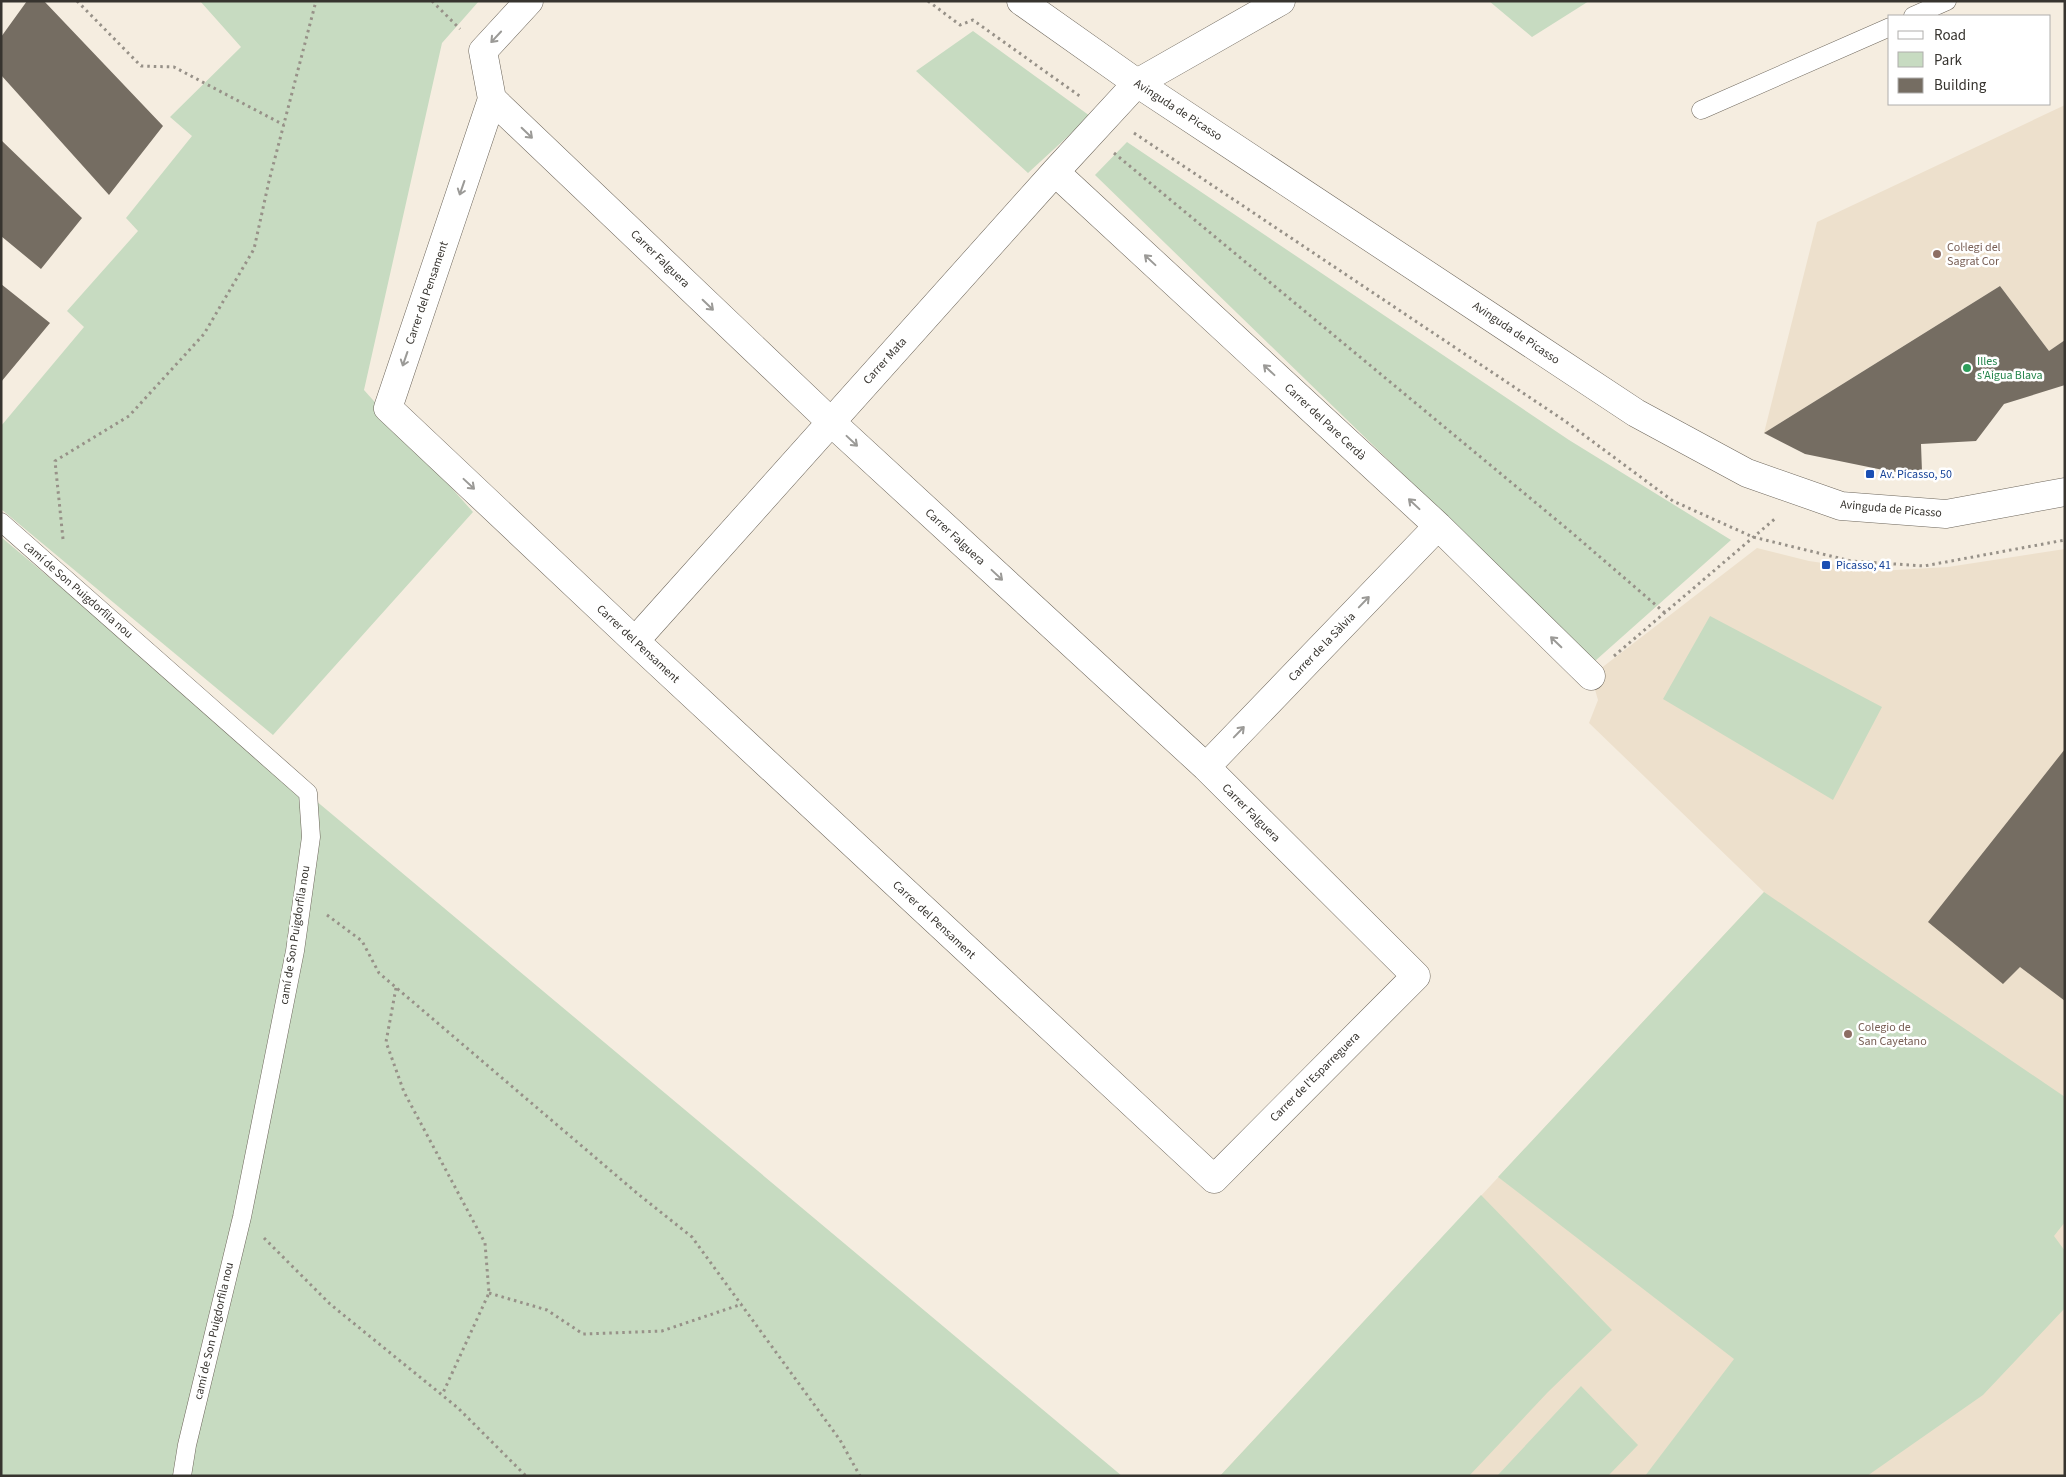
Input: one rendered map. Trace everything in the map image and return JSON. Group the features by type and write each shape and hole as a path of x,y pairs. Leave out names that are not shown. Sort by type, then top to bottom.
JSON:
{"street":[{"path":"483,51 529,1"},
{"name":"Avinguda de Picasso","path":"1021,1 1137,83 1636,413 1747,473 1841,506 1946,514 2065,492"},
{"name":"Carrer Mata","path":"635,641 1137,83 1281,1"},
{"name":"Carrer del Pensament","path":"483,51 492,99 388,408 635,641 1214,1179"},
{"name":"Carrer Falguera","path":"492,99 831,422 1206,767 1416,976"},
{"name":"Carrer del Pare Cerdà","path":"1055,172 1438,526 1590,676"},
{"name":"Carrer de la Sàlvia","path":"1206,767 1438,526"},
{"name":"Carrer de l'Esparreguera","path":"1214,1179 1416,976"}],"lane":[{"path":"1915,15 1947,1"},
{"path":"1701,110 1888,28"},
{"name":"camí de Son Puigdorfila nou","path":"1,522 308,793 311,837 294,951 242,1217 189,1436 182,1476"}],"path":[{"path":"77,1 142,66 174,67 284,125"},
{"path":"66,580 55,461 129,416 204,334 254,249 269,181 316,1"},
{"path":"432,1 483,51"},
{"path":"1091,133 1571,532 1665,613"},
{"path":"1590,676 1804,493"},
{"path":"302,896 362,941 379,973 396,988 638,1194 692,1237 742,1303 840,1440 860,1476"},
{"path":"396,988 386,1042 404,1092 485,1243 489,1292 442,1395"},
{"path":"242,1217 330,1304 458,1408 526,1476"},
{"path":"489,1292 546,1310 583,1334 662,1331 742,1303"}],"shaded area":[{"name":"Col·legi del Sagrat Cor","path":"2065,105 2065,340 2049,351 2000,286 1764,433 1817,222"},
{"name":"Colegio de San Cayetano","path":"1757,548 1809,561 1878,571 1948,567 2065,549 2065,1476 1220,1476 1764,892 1589,723 1598,700 1591,676"}],"green space":[{"path":"200,1 479,1 442,43 364,390 473,512 273,735 1,509 1,426 84,327 67,311 138,231 126,218 192,136 170,117 241,47"},
{"path":"1489,1 1589,1 1532,37"},
{"path":"973,31 1090,116 1028,173 916,71"},
{"path":"1127,142 1569,440 1731,540 1595,661 1095,175"},
{"path":"1,537 1122,1476 1,1476"},
{"path":"1710,616 1882,707 1833,800 1663,699"},
{"path":"1764,892 2065,1097 2065,1222 2054,1236 2065,1251 2065,1308 1983,1395 1867,1476 1645,1476 1734,1359 1498,1177"},
{"path":"1481,1195 1612,1330 1548,1392 1469,1476 1220,1476"},
{"path":"1581,1386 1638,1445 1608,1476 1497,1476"}],"building":[{"path":"27,1 44,1 163,126 109,195 1,75 1,37"},
{"path":"1,140 82,218 41,269 1,236"},
{"path":"1,284 50,323 1,382"},
{"name":"Illes s'Aigua Blava","path":"2000,286 2049,351 2065,340 2065,385 2004,404 1976,441 1921,444 1922,472 1893,472 1805,454 1764,433"},
{"path":"2065,749 2065,1001 2020,967 2003,984 1928,922"}],"place":[{"name":"Col·legi del Sagrat Cor","path":"1937,254"},
{"name":"Illes s'Aigua Blava","path":"1967,368"},
{"name":"Av. Picasso, 50","path":"1870,474"},
{"name":"Picasso, 41","path":"1826,565"},
{"name":"Colegio de San Cayetano","path":"1848,1034"}]}
